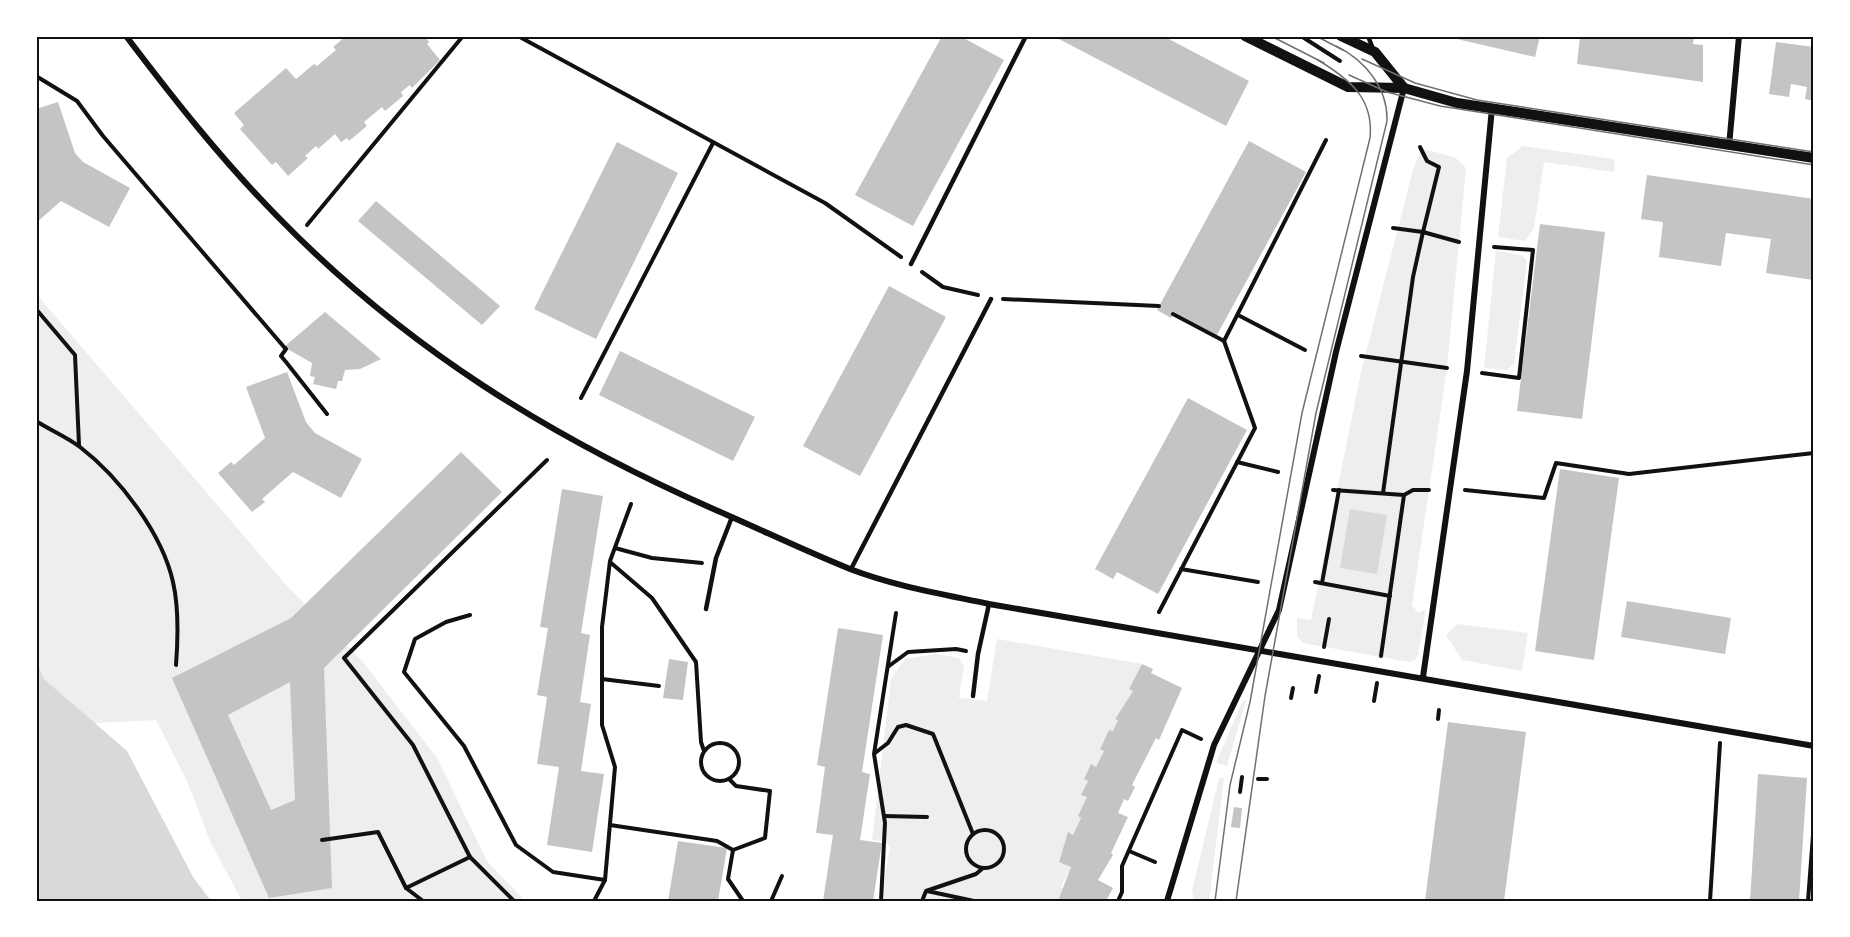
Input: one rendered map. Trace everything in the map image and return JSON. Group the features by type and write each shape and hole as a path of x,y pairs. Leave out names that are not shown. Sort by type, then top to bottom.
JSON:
{"street":[{"path":"126,36 218,153 297,236 393,321 490,391 567,438 642,478 851,569 902,585 989,604 1814,746"},
{"path":"1245,36 1348,87 1404,88 1457,103 1814,158"},
{"path":"1341,36 1374,52 1404,88"},
{"path":"1729,146 1738,36"},
{"path":"1167,901 1214,745 1262,650 1279,610 1336,352 1404,88"},
{"path":"1423,677 1467,371 1492,108"}],"lane":[{"path":"911,264 1026,36"},
{"path":"1368,36 1374,52"},
{"path":"851,569 991,298"},
{"path":"706,609 716,558 732,517"},
{"path":"973,696 978,654 989,604"}],"path":[{"path":"297,236 463,36"},
{"path":"518,36 825,204 943,287 991,298 1115,302 1158,306"},
{"path":"1301,36 1340,61"},
{"path":"36,76 77,101 103,136 286,349 281,356 327,414"},
{"path":"1224,342 1326,140"},
{"path":"580,398 713,143"},
{"path":"1383,493 1413,277 1438,167 1427,161 1420,147"},
{"path":"1393,228 1423,232 1459,242"},
{"path":"1481,373 1519,378 1531,287 1533,250 1493,247"},
{"path":"1529,293 1526,293 1528,272 1531,272"},
{"path":"36,309 75,355 79,446"},
{"path":"1159,612 1255,428 1224,342 1173,314"},
{"path":"1238,315 1305,350"},
{"path":"1361,356 1402,364 1447,368"},
{"path":"36,421 79,446 110,473 152,530 173,582 177,624 176,665"},
{"path":"1465,490 1544,498 1556,464 1629,474 1814,453"},
{"path":"514,901 470,857 413,745 344,658 547,460"},
{"path":"1237,462 1278,472"},
{"path":"1333,490 1404,495 1413,490 1429,490"},
{"path":"1322,583 1339,490"},
{"path":"1381,657 1404,495"},
{"path":"594,901 605,880 615,767 602,725 602,627 610,561 631,504"},
{"path":"615,548 652,558 702,563 716,558"},
{"path":"610,561 651,598 696,662 701,742 704,751 701,762 708,777 718,781 734,776 740,764 740,758 733,747 714,743 704,751"},
{"path":"1181,569 1258,582"},
{"path":"1315,582 1390,596"},
{"path":"881,901 884,816 874,754 896,613"},
{"path":"470,615 446,622 415,639 404,672 464,746 516,845 553,872 605,880"},
{"path":"1324,648 1329,619"},
{"path":"888,667 908,652 956,649 978,654"},
{"path":"1316,692 1320,669"},
{"path":"1374,700 1378,678"},
{"path":"602,679 659,686"},
{"path":"1291,698 1293,688"},
{"path":"1438,719 1439,710"},
{"path":"874,754 888,744 897,727 906,725 933,734 973,834"},
{"path":"1118,901 1122,892 1122,866 1182,730 1214,745"},
{"path":"1710,901 1721,731"},
{"path":"1240,792 1242,777"},
{"path":"610,825 717,842 732,850 765,838 770,791 736,786 729,779"},
{"path":"1258,779 1267,779"},
{"path":"884,816 927,817"},
{"path":"1808,901 1814,822"},
{"path":"922,901 926,891 976,874 1000,860 1003,843 991,831 985,830 973,834 966,845 968,857 977,866 984,868"},
{"path":"322,840 378,832 406,888 423,901"},
{"path":"732,850 728,879 743,901"},
{"path":"1129,852 1155,862"},
{"path":"406,888 470,857"},
{"path":"771,901 782,876"},
{"path":"926,891 974,901"}],"shaded area":[{"path":"1523,146 1613,159 1615,162 1614,172 1544,162 1534,228 1525,241 1498,237 1507,158"},
{"path":"1425,149 1456,158 1466,168 1447,368 1412,605 1418,613 1426,609 1418,655 1415,660 1409,662 1303,643 1297,636 1297,618 1311,620 1361,372 1413,170 1420,153"},
{"path":"1496,251 1521,255 1527,260 1514,364 1507,370 1484,368"},
{"path":"36,294 287,586 363,662 437,758 487,861 525,901 242,901 210,841 187,781 156,720 94,723 44,679 36,660"},
{"path":"1350,509 1387,515 1377,574 1340,568"},
{"path":"1457,624 1528,633 1522,671 1462,660 1446,635"},
{"path":"997,639 1142,664 1129,689 1133,691 1115,718 1118,720 1113,731 1109,730 1100,748 1104,751 1096,767 1091,765 1084,778 1088,781 1082,795 1087,797 1078,816 1081,818 1073,835 1068,833 1059,861 1071,867 1061,887 1064,889 1058,901 881,901 890,846 882,841 872,840 891,679 905,659 937,654 959,658 964,666 959,698 987,701"},
{"path":"36,660 44,679 127,751 193,877 211,901 36,901"},
{"path":"1243,700 1246,700 1227,766 1216,763"},
{"path":"1219,778 1224,778 1209,901 1195,901 1192,891"}],"building":[{"path":"346,36 425,36 429,42 427,44 440,60 412,88 410,85 401,92 403,96 385,111 382,107 364,122 367,126 349,141 347,138 341,142 335,134 318,149 316,146 305,156 308,158 288,176 276,162 272,165 240,129 244,125 234,113 286,68 296,79 314,64 317,66 336,50 333,47"},
{"path":"942,36 960,36 1004,60 913,226 855,195"},
{"path":"1053,36 1163,36 1249,81 1226,126"},
{"path":"1444,36 1540,36 1535,57"},
{"path":"1580,36 1694,36 1693,44 1703,45 1703,82 1577,64"},
{"path":"1776,42 1814,47 1814,101 1805,99 1807,87 1791,84 1789,97 1769,94"},
{"path":"58,102 75,153 83,162 130,188 109,227 61,201 36,223 36,109"},
{"path":"1249,141 1306,172 1217,335 1174,312 1171,318 1157,310"},
{"path":"617,142 678,173 596,339 534,309"},
{"path":"1647,175 1814,199 1813,280 1766,273 1771,239 1726,233 1721,266 1659,257 1663,222 1641,219"},
{"path":"376,201 500,306 482,325 358,221"},
{"path":"1540,224 1605,232 1582,419 1517,411"},
{"path":"889,286 946,317 860,476 803,446"},
{"path":"325,312 381,359 360,369 345,370 342,381 338,381 336,389 313,384 315,377 310,376 312,363 284,347"},
{"path":"620,351 755,417 733,461 599,395"},
{"path":"287,372 306,422 315,433 362,459 341,498 293,472 262,499 265,502 252,512 218,473 231,462 234,465 265,438 246,387"},
{"path":"1188,398 1247,430 1158,594 1117,572 1113,579 1095,569"},
{"path":"461,452 502,492 324,668 332,888 269,898 172,678 291,618","holes":["290,682 295,800 271,810 228,715"]},
{"path":"1560,469 1619,478 1594,660 1535,651"},
{"path":"562,489 603,496 581,633 590,635 580,702 591,704 581,771 604,774 592,852 547,845 559,767 537,764 547,697 537,695 548,628 540,627"},
{"path":"1627,601 1731,618 1725,654 1621,637"},
{"path":"838,628 883,635 862,772 870,774 860,840 882,843 873,901 823,901 833,835 816,833 825,767 817,765"},
{"path":"669,659 688,662 683,700 663,698"},
{"path":"1142,664 1153,669 1151,673 1182,688 1159,740 1156,738 1132,785 1135,787 1128,801 1124,799 1118,813 1128,817 1111,853 1113,855 1098,880 1113,888 1106,901 1058,901 1071,867 1059,862 1068,832 1073,835 1081,818 1078,816 1087,797 1081,795 1088,781 1084,779 1091,764 1096,767 1104,751 1100,749 1109,730 1113,731 1118,720 1115,719 1133,691 1129,689"},
{"path":"1448,722 1526,732 1504,901 1425,901"},
{"path":"1758,774 1807,778 1799,901 1750,901"},
{"path":"1234,807 1242,808 1240,828 1231,827"},
{"path":"678,841 727,848 718,901 668,901"}],"tram line":[{"path":"1271,36 1324,63"},
{"path":"1316,36 1343,50"},
{"path":"1236,901 1265,696 1316,413 1387,121 1384,97 1373,76 1356,59 1336,46"},
{"path":"1362,59 1415,83 1477,100 1814,152"},
{"path":"1215,901 1230,785 1250,702 1302,413 1370,138 1368,112 1357,91 1349,82 1318,60"},
{"path":"1349,75 1387,92 1440,106 1814,165"}]}
